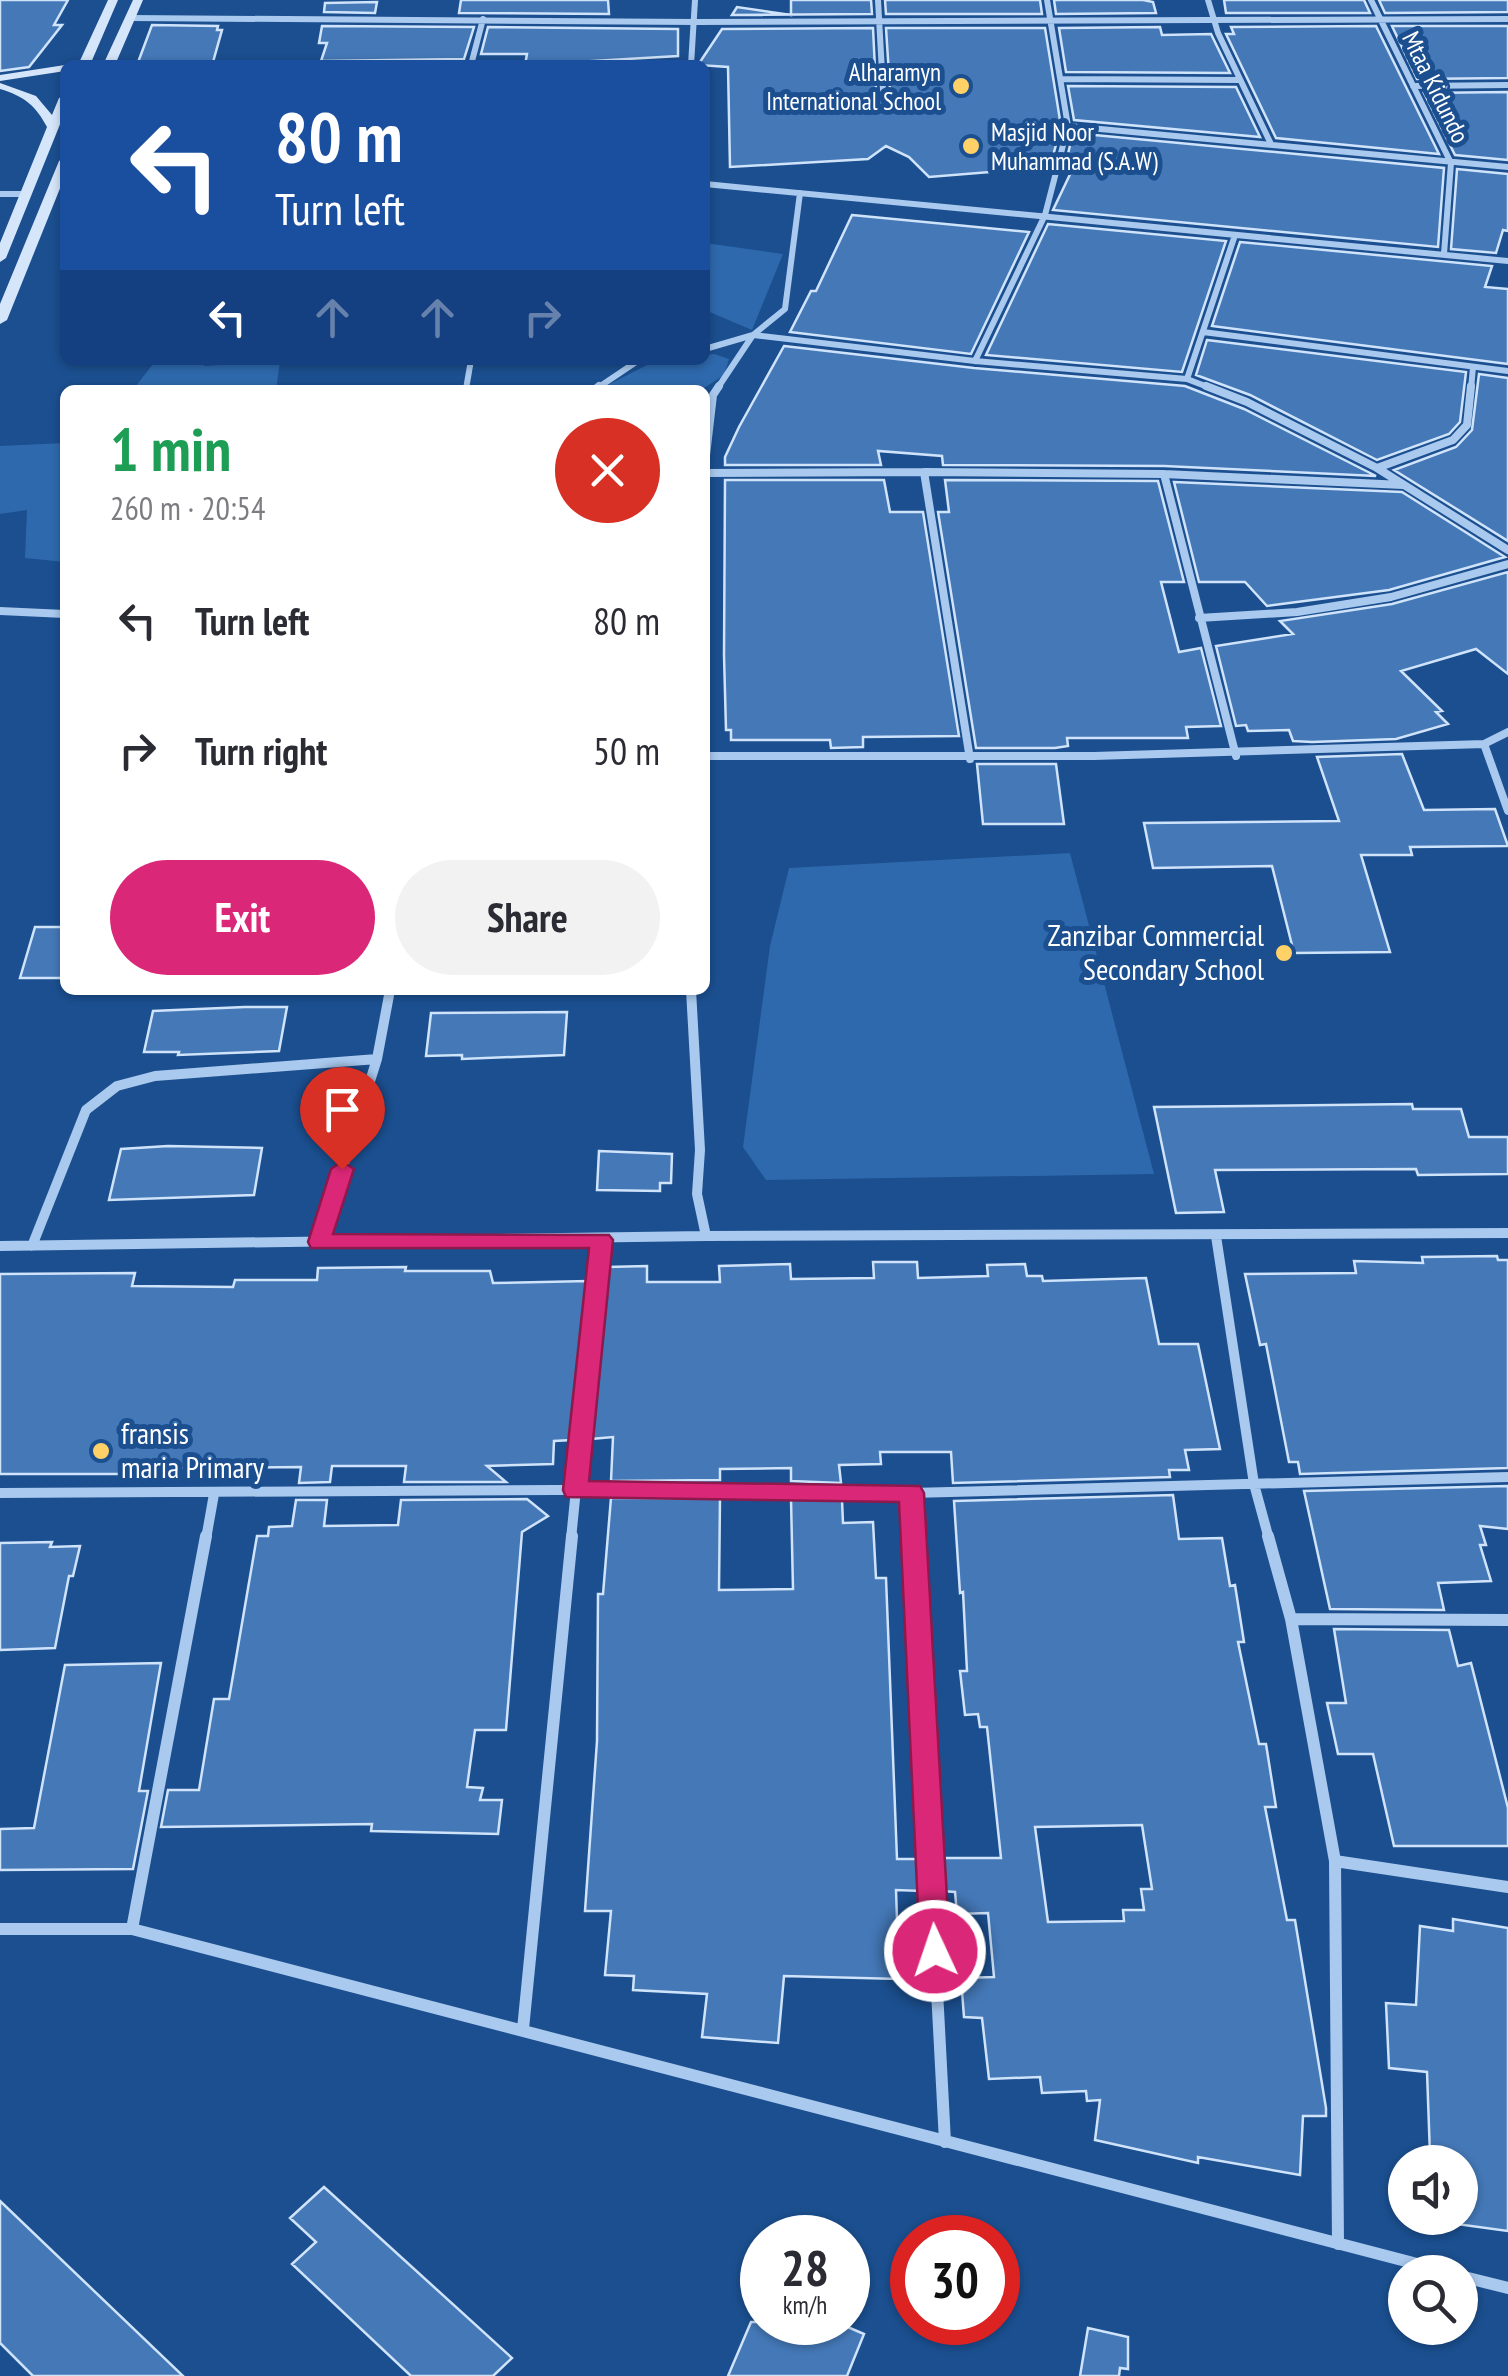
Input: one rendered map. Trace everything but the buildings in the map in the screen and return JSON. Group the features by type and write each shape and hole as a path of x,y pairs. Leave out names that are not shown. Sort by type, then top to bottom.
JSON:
{"main road":[{"path":"84,60 111,5 134,9 111,60"},
{"path":"0,82 60,69"},
{"path":"0,82 60,83"},
{"path":"0,82 60,112"},
{"path":"0,82 60,112"},
{"path":"0,258 60,114"},
{"path":"0,320 60,173"}],"street":[{"path":"691,60 695,0"},
{"path":"878,0 883,90"},
{"path":"974,361 1044,215 1068,126 1048,0"},
{"path":"1208,0 1271,144"},
{"name":"Mtaa Kidundo","path":"1372,0 1451,162 1444,254"},
{"path":"134,9 695,22 1508,20"},
{"path":"472,60 483,19"},
{"path":"1061,79 1240,80"},
{"path":"1413,86 1508,86"},
{"path":"1068,126 1508,167"},
{"path":"710,184 1508,261"},
{"path":"710,395 754,335 785,310 800,192"},
{"path":"0,194 27,194"},
{"path":"1187,379 1235,236"},
{"path":"1204,332 1508,371"},
{"path":"710,348 754,335 974,361 1187,379 1246,402 1377,468 1508,550"},
{"path":"602,385 632,365"},
{"path":"1377,468 1454,440 1467,426 1474,367"},
{"path":"924,472 970,760"},
{"path":"710,473 1164,474 1403,485"},
{"path":"1164,474 1236,756"},
{"path":"1199,618 1297,612 1391,596 1508,564"},
{"path":"0,611 60,614"},
{"path":"710,756 970,760 1236,756 1484,744 1508,732"},
{"path":"1484,744 1508,811"},
{"path":"319,1242 376,1059 389,995"},
{"path":"690,995 700,1150 697,1194 706,1236"},
{"path":"32,1246 86,1110 117,1086 154,1076 376,1059"},
{"path":"0,1246 706,1236 1508,1233"},
{"path":"1216,1236 1254,1484 1291,1619 1335,1862 1338,2244"},
{"path":"522,2030 601,1240"},
{"path":"0,1493 911,1493 1508,1477"},
{"path":"911,1493 945,2142"},
{"path":"132,1929 214,1494"},
{"path":"1291,1619 1508,1620"},
{"path":"1335,1862 1508,1888"},
{"path":"0,1930 132,1929 1388,2257"},
{"path":"1478,2280 1508,2288"}],"shaded area":[{"path":"710,244 783,254 752,330 710,312"},
{"path":"710,354 729,359 724,375 709,385 608,385 647,365 710,365"},
{"path":"152,365 279,365 277,385 137,385"},
{"path":"60,443 60,562 25,558 27,510 0,514 0,446"},
{"path":"1070,853 1154,1174 766,1180 743,1147 770,946 789,868"}],"place":[{"name":"Alharamyn International School","path":"961,86"},
{"name":"Masjid Noor Muhammad (S.A.W)","path":"971,146"},
{"name":"Zanzibar Commercial Secondary School","path":"1284,953"},
{"name":"fransis maria Primary","path":"101,1451"}],"route":[{"path":"342,1169 319,1242 601,1240 576,1490 911,1493 935,1951"}]}
